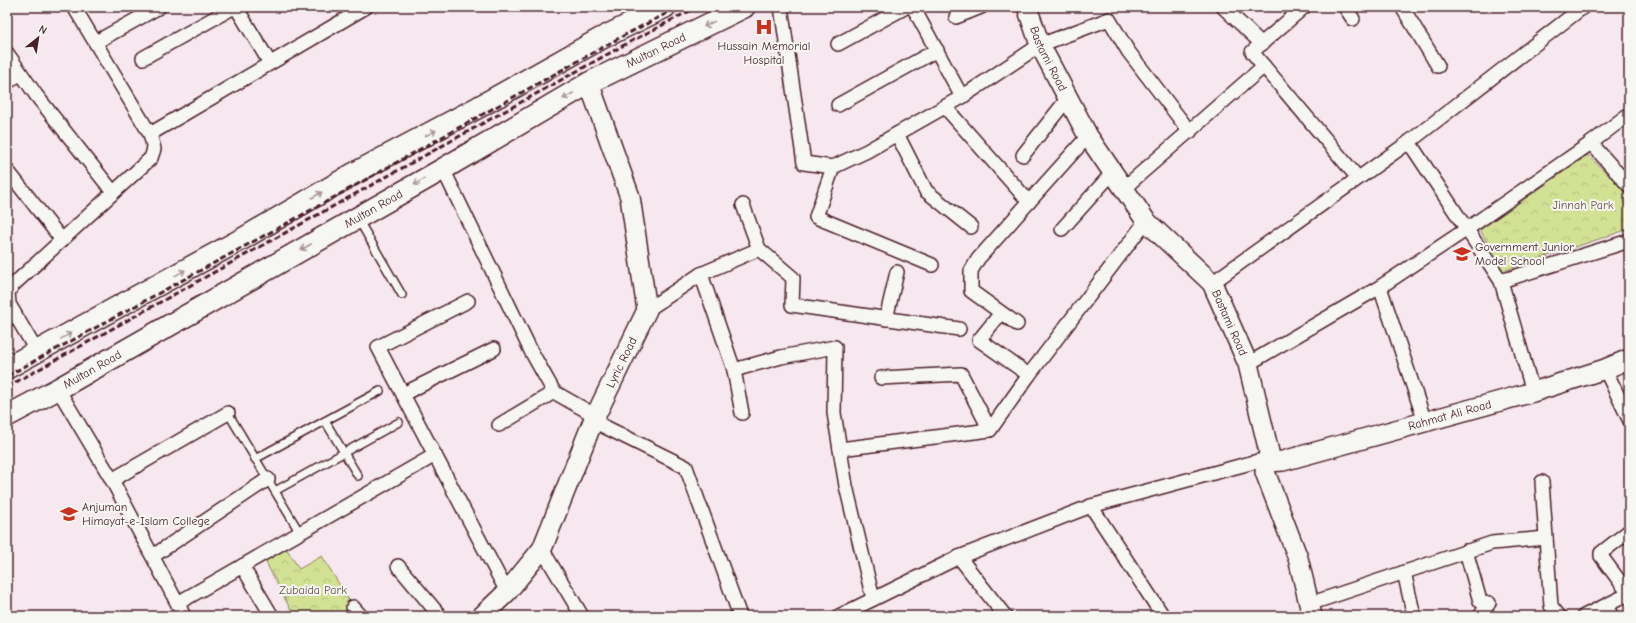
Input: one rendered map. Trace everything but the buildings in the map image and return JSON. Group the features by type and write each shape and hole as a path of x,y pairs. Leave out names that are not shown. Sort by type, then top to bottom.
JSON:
{"main road":[{"path":"7,368 244,238 353,174 477,108 600,38 665,7"},
{"name":"Multan Road","path":"7,416 58,389 589,84 744,7"}],"street":[{"path":"96,42 159,7"},
{"path":"143,58 235,7 270,63"},
{"path":"150,134 366,7"},
{"path":"781,7 804,163 834,167 898,134 962,97 1040,45 1109,19 1128,51 1190,132"},
{"path":"838,44 906,7"},
{"path":"913,7 962,97"},
{"path":"956,17 981,7"},
{"name":"Bastami Road","path":"1028,7 1040,45 1088,136 1146,221 1212,283 1248,364 1269,452 1265,472 1298,558 1310,610"},
{"path":"1223,7 1262,44"},
{"path":"1304,7 1252,52 1358,178"},
{"path":"1345,7 1352,18"},
{"path":"1402,7 1438,66"},
{"path":"1212,283 1409,142 1583,7"},
{"path":"37,352 8,304 10,281 62,240 151,158 154,149 150,134 77,8"},
{"path":"838,105 937,50"},
{"path":"7,53 113,192"},
{"path":"1124,188 1264,66"},
{"path":"7,84 20,72"},
{"path":"589,84 630,197 647,310 701,274 759,250"},
{"path":"1023,155 1068,98"},
{"path":"945,107 1029,202"},
{"path":"1248,364 1380,287 1467,229 1629,114"},
{"path":"898,134 926,191 971,227"},
{"path":"1017,324 972,291 971,271 978,259 1088,136"},
{"path":"1409,142 1501,281 1533,392"},
{"path":"1590,143 1629,186"},
{"path":"834,167 816,217 932,265"},
{"path":"443,169 531,351 554,392 595,419 686,467 740,616"},
{"path":"7,170 62,240"},
{"path":"1062,229 1113,172"},
{"path":"743,205 759,250 793,278 792,305 959,329"},
{"path":"840,449 990,430 1029,375 1146,221"},
{"path":"1501,281 1629,241"},
{"path":"886,319 897,272"},
{"path":"701,274 734,370 742,413"},
{"path":"1380,287 1425,422"},
{"path":"468,301 378,347 507,592"},
{"name":"Lyric Road","path":"482,616 507,592 542,549 595,419 647,310"},
{"path":"1001,313 979,340 1029,375"},
{"path":"734,370 781,357 835,347 834,413 846,486 873,599"},
{"path":"403,394 494,349"},
{"name":"Rahmat Ali Road","path":"1268,462 1283,461 1533,392 1605,369 1629,359"},
{"path":"1605,369 1629,418"},
{"path":"881,378 962,374 990,430"},
{"path":"58,389 112,480 184,616"},
{"path":"499,425 554,392"},
{"path":"112,480 228,413"},
{"path":"178,603 435,455"},
{"path":"839,616 959,557 1091,506 1258,462 1268,462"},
{"path":"153,556 268,479"},
{"path":"1542,482 1551,606 1559,616"},
{"path":"1091,506 1163,616"},
{"path":"1584,616 1609,611 1629,594 1601,556 1601,553 1629,531"},
{"path":"1310,610 1404,572 1492,543 1546,538"},
{"path":"542,549 582,616"},
{"path":"1466,551 1484,602 1480,616"},
{"path":"959,557 1005,616"},
{"path":"242,566 272,616"},
{"path":"398,566 440,616"},
{"path":"1404,572 1414,616"}],"lane":[{"path":"357,217 402,296"},
{"path":"256,459 380,391"},
{"path":"228,413 300,533"},
{"path":"324,421 358,476"},
{"path":"275,492 399,422"}],"green space":[{"name":"Jinnah Park","path":"1588,155 1621,187 1629,198 1629,229 1503,271 1480,230"},
{"name":"Zubaida Park","path":"283,543 299,569 322,556 353,607 340,616 294,616 262,555"}],"railway":[{"path":"7,376 324,203 621,37 679,7"},
{"path":"7,387 626,44 697,7"}],"place":[{"name":"Hussain Memorial Hospital","path":"764,27"},
{"name":"Government Junior Model School","path":"1462,254"},
{"name":"Anjuman Himayat-e-Islam College","path":"69,514"}]}
